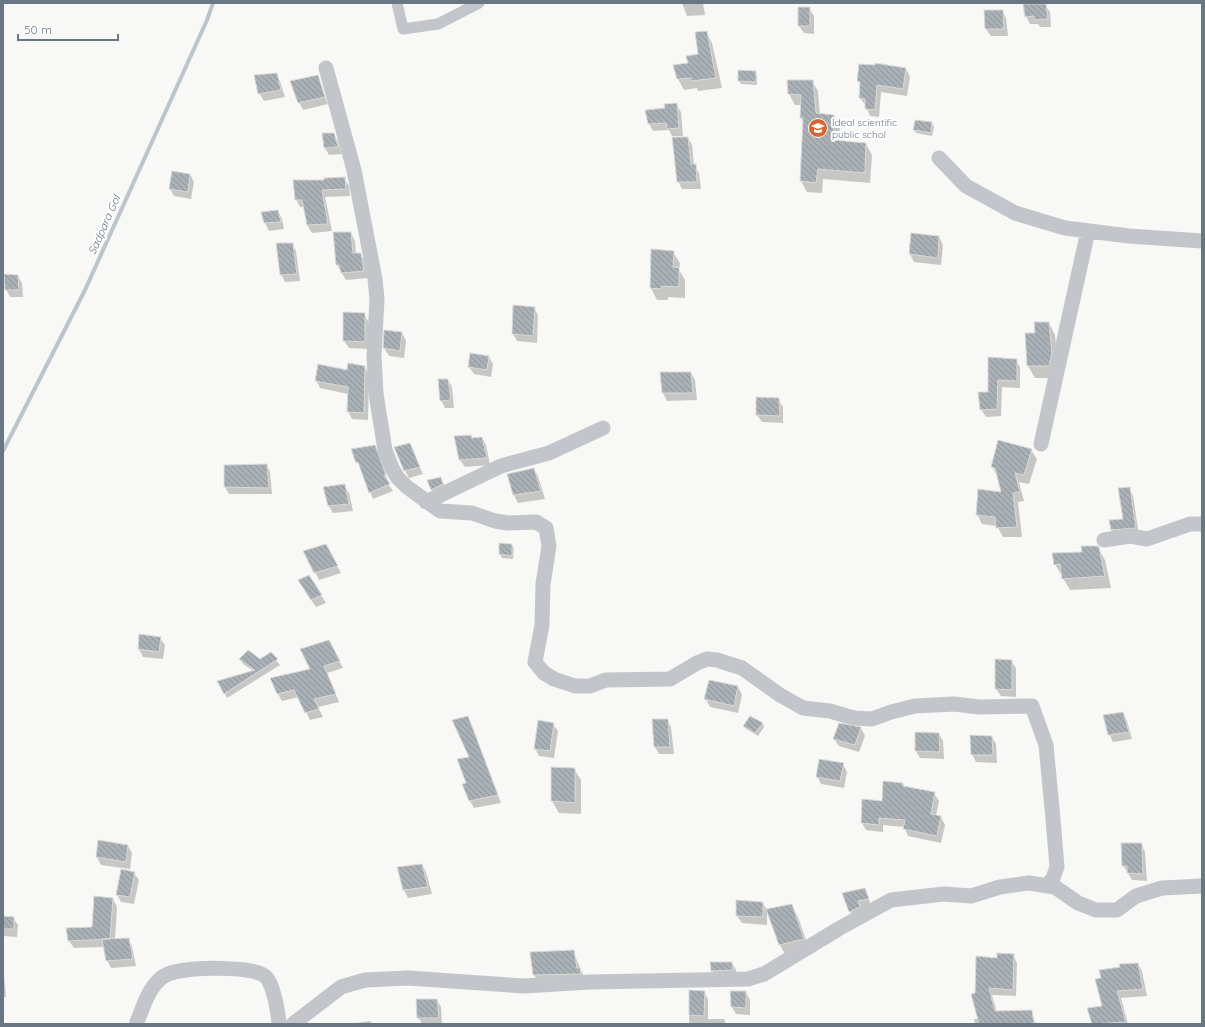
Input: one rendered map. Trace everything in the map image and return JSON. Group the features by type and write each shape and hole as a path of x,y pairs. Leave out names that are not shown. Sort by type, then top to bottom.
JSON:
{"street":[{"path":"397,3 403,29 438,24 479,3"},
{"path":"326,68 354,170 375,279 376,300 374,356 376,394 385,450 397,477 426,502 440,511 472,513 495,521 508,523 536,522 546,528 549,546 543,584 542,624 535,662 544,673 554,679 574,686 590,686 606,680 670,679 697,663 708,659 717,660 742,668 780,695 802,708 830,711 854,718 872,719 891,712 916,706 954,704 979,707 1032,706 1046,745 1057,867 1053,878 1046,886"},
{"path":"938,158 966,186 1015,213 1065,228 1202,241"},
{"path":"1040,444 1088,231"},
{"path":"426,502 501,466 549,453 603,428"},
{"path":"1104,540 1130,536 1147,539 1190,524 1202,524"},
{"path":"293,1024 341,987 365,980 408,978 524,986 590,982 748,979 764,974 840,928 891,900 944,894 971,896 1000,887 1028,883 1055,887 1078,903 1096,910 1117,910 1136,896 1162,888 1202,886"},
{"path":"137,1022 150,991 158,980 168,974 185,970 250,970 261,973 267,978 272,992 279,1024"}],"building":[{"path":"1023,4 1046,4 1048,19 1034,20 1034,16 1025,17"},
{"path":"798,7 810,7 810,26 798,26"},
{"path":"984,10 1003,10 1004,29 985,29"},
{"path":"707,31 716,78 691,81 691,78 677,79 673,65 688,63 686,56 698,54 695,32"},
{"path":"875,63 906,68 903,89 877,85 875,110 865,109 865,99 859,98 860,82 857,81 859,64 875,65"},
{"path":"738,70 756,71 756,82 738,81"},
{"path":"277,73 281,90 258,94 254,75"},
{"path":"318,75 325,97 298,103 290,81"},
{"path":"787,80 813,80 816,113 834,115 833,140 866,143 865,173 818,169 816,183 800,181 803,118 800,118 801,95 788,94"},
{"path":"677,103 679,128 667,129 666,123 648,124 645,110 665,108 664,104"},
{"path":"915,120 932,122 931,133 913,130"},
{"path":"322,133 334,133 338,147 324,148"},
{"path":"672,137 688,137 691,164 696,164 697,182 677,182"},
{"path":"172,171 190,174 188,192 169,189"},
{"path":"345,177 346,189 322,190 328,224 307,225 302,200 295,200 293,180 324,180 324,178"},
{"path":"278,210 281,222 264,223 261,212"},
{"path":"333,232 351,232 353,253 361,253 364,271 341,273 339,265 336,265"},
{"path":"911,233 939,236 938,258 909,254"},
{"path":"276,243 293,243 297,274 280,275"},
{"path":"651,249 674,251 673,267 679,268 679,287 662,286 661,289 650,288"},
{"path":"4,274 18,275 19,290 5,290"},
{"path":"513,305 535,307 533,336 512,334"},
{"path":"343,312 365,313 365,342 343,341"},
{"path":"1034,322 1049,322 1052,353 1049,366 1027,366 1025,333 1035,333"},
{"path":"384,330 402,332 400,351 383,348"},
{"path":"470,353 489,356 487,370 468,367"},
{"path":"988,357 1017,359 1017,381 998,380 997,409 980,410 978,392 988,392"},
{"path":"348,363 365,366 364,413 347,412 348,387 315,381 318,364 347,370"},
{"path":"660,372 691,372 693,393 662,393"},
{"path":"438,379 448,379 451,400 440,401"},
{"path":"756,397 779,398 780,416 756,415"},
{"path":"471,435 472,438 482,437 487,458 459,460 454,436"},
{"path":"998,440 1032,449 1024,475 1015,473 1020,492 1013,493 1017,527 996,528 995,517 976,515 978,489 1001,492 995,468 991,467"},
{"path":"410,443 420,467 404,471 394,447"},
{"path":"375,445 386,475 384,475 390,484 369,493 358,462 356,463 351,449"},
{"path":"267,464 269,488 224,487 224,465"},
{"path":"534,468 541,491 513,495 507,474"},
{"path":"441,477 443,484 431,490 427,480"},
{"path":"345,484 349,504 328,506 323,487"},
{"path":"1130,487 1136,528 1111,530 1109,520 1123,519 1118,488"},
{"path":"499,543 512,544 512,556 499,554"},
{"path":"326,544 338,566 314,573 303,551"},
{"path":"1081,546 1099,547 1105,576 1062,579 1060,564 1054,565 1052,553 1082,552"},
{"path":"309,575 322,595 311,600 298,580"},
{"path":"139,634 161,637 159,652 138,649"},
{"path":"329,640 340,661 324,666 336,694 314,699 319,709 305,713 294,690 277,694 270,678 310,669 300,649"},
{"path":"248,650 260,659 271,652 278,659 224,694 217,681 255,670 239,659"},
{"path":"995,659 1012,660 1012,690 995,689"},
{"path":"709,680 738,686 734,706 704,699"},
{"path":"1123,712 1129,732 1108,735 1103,715"},
{"path":"468,716 498,795 469,801 462,784 466,783 457,759 469,757 452,720"},
{"path":"750,716 763,723 755,733 743,726"},
{"path":"652,719 668,719 670,747 654,747"},
{"path":"538,720 554,723 550,751 534,749"},
{"path":"839,723 861,727 855,745 833,739"},
{"path":"915,732 939,733 940,752 915,751"},
{"path":"970,735 992,736 993,755 971,755"},
{"path":"819,759 844,763 840,781 816,777"},
{"path":"551,767 575,768 575,803 551,801"},
{"path":"883,781 903,783 903,786 935,792 931,814 941,816 937,836 903,829 905,820 879,818 879,825 861,823 862,799 882,801"},
{"path":"98,840 128,845 126,862 96,857"},
{"path":"1121,843 1142,843 1143,874 1127,873 1127,866 1122,866"},
{"path":"422,864 428,887 403,890 397,867"},
{"path":"121,869 135,872 130,897 116,895"},
{"path":"865,888 869,899 858,901 860,907 849,912 842,893"},
{"path":"94,896 113,898 110,939 68,941 66,928 92,927"},
{"path":"736,900 763,902 763,917 736,916"},
{"path":"792,904 804,939 779,945 766,909"},
{"path":"3,916 14,917 14,929 3,929"},
{"path":"129,938 133,959 106,961 102,939"},
{"path":"574,950 577,968 580,968 581,974 533,975 530,952"},
{"path":"997,953 1014,954 1013,990 989,988 995,1011 1032,1010 1034,1024 979,1024 971,994 975,993 976,956 997,958"},
{"path":"710,962 732,962 733,970 711,971"},
{"path":"1138,963 1143,989 1117,991 1126,1022 1092,1024 1087,1008 1102,1006 1095,979 1101,978 1099,970 1120,967 1119,964"},
{"path":"689,990 705,991 704,1016 689,1015"},
{"path":"730,991 746,991 746,1008 731,1007"},
{"path":"416,999 437,999 439,1018 417,1018"}],"waterway":[{"name":"Sadpara Gol","path":"3,451 85,290 207,20 213,3"}],"place":[{"name":"Ideal scientific public schol","path":"818,128"}]}
